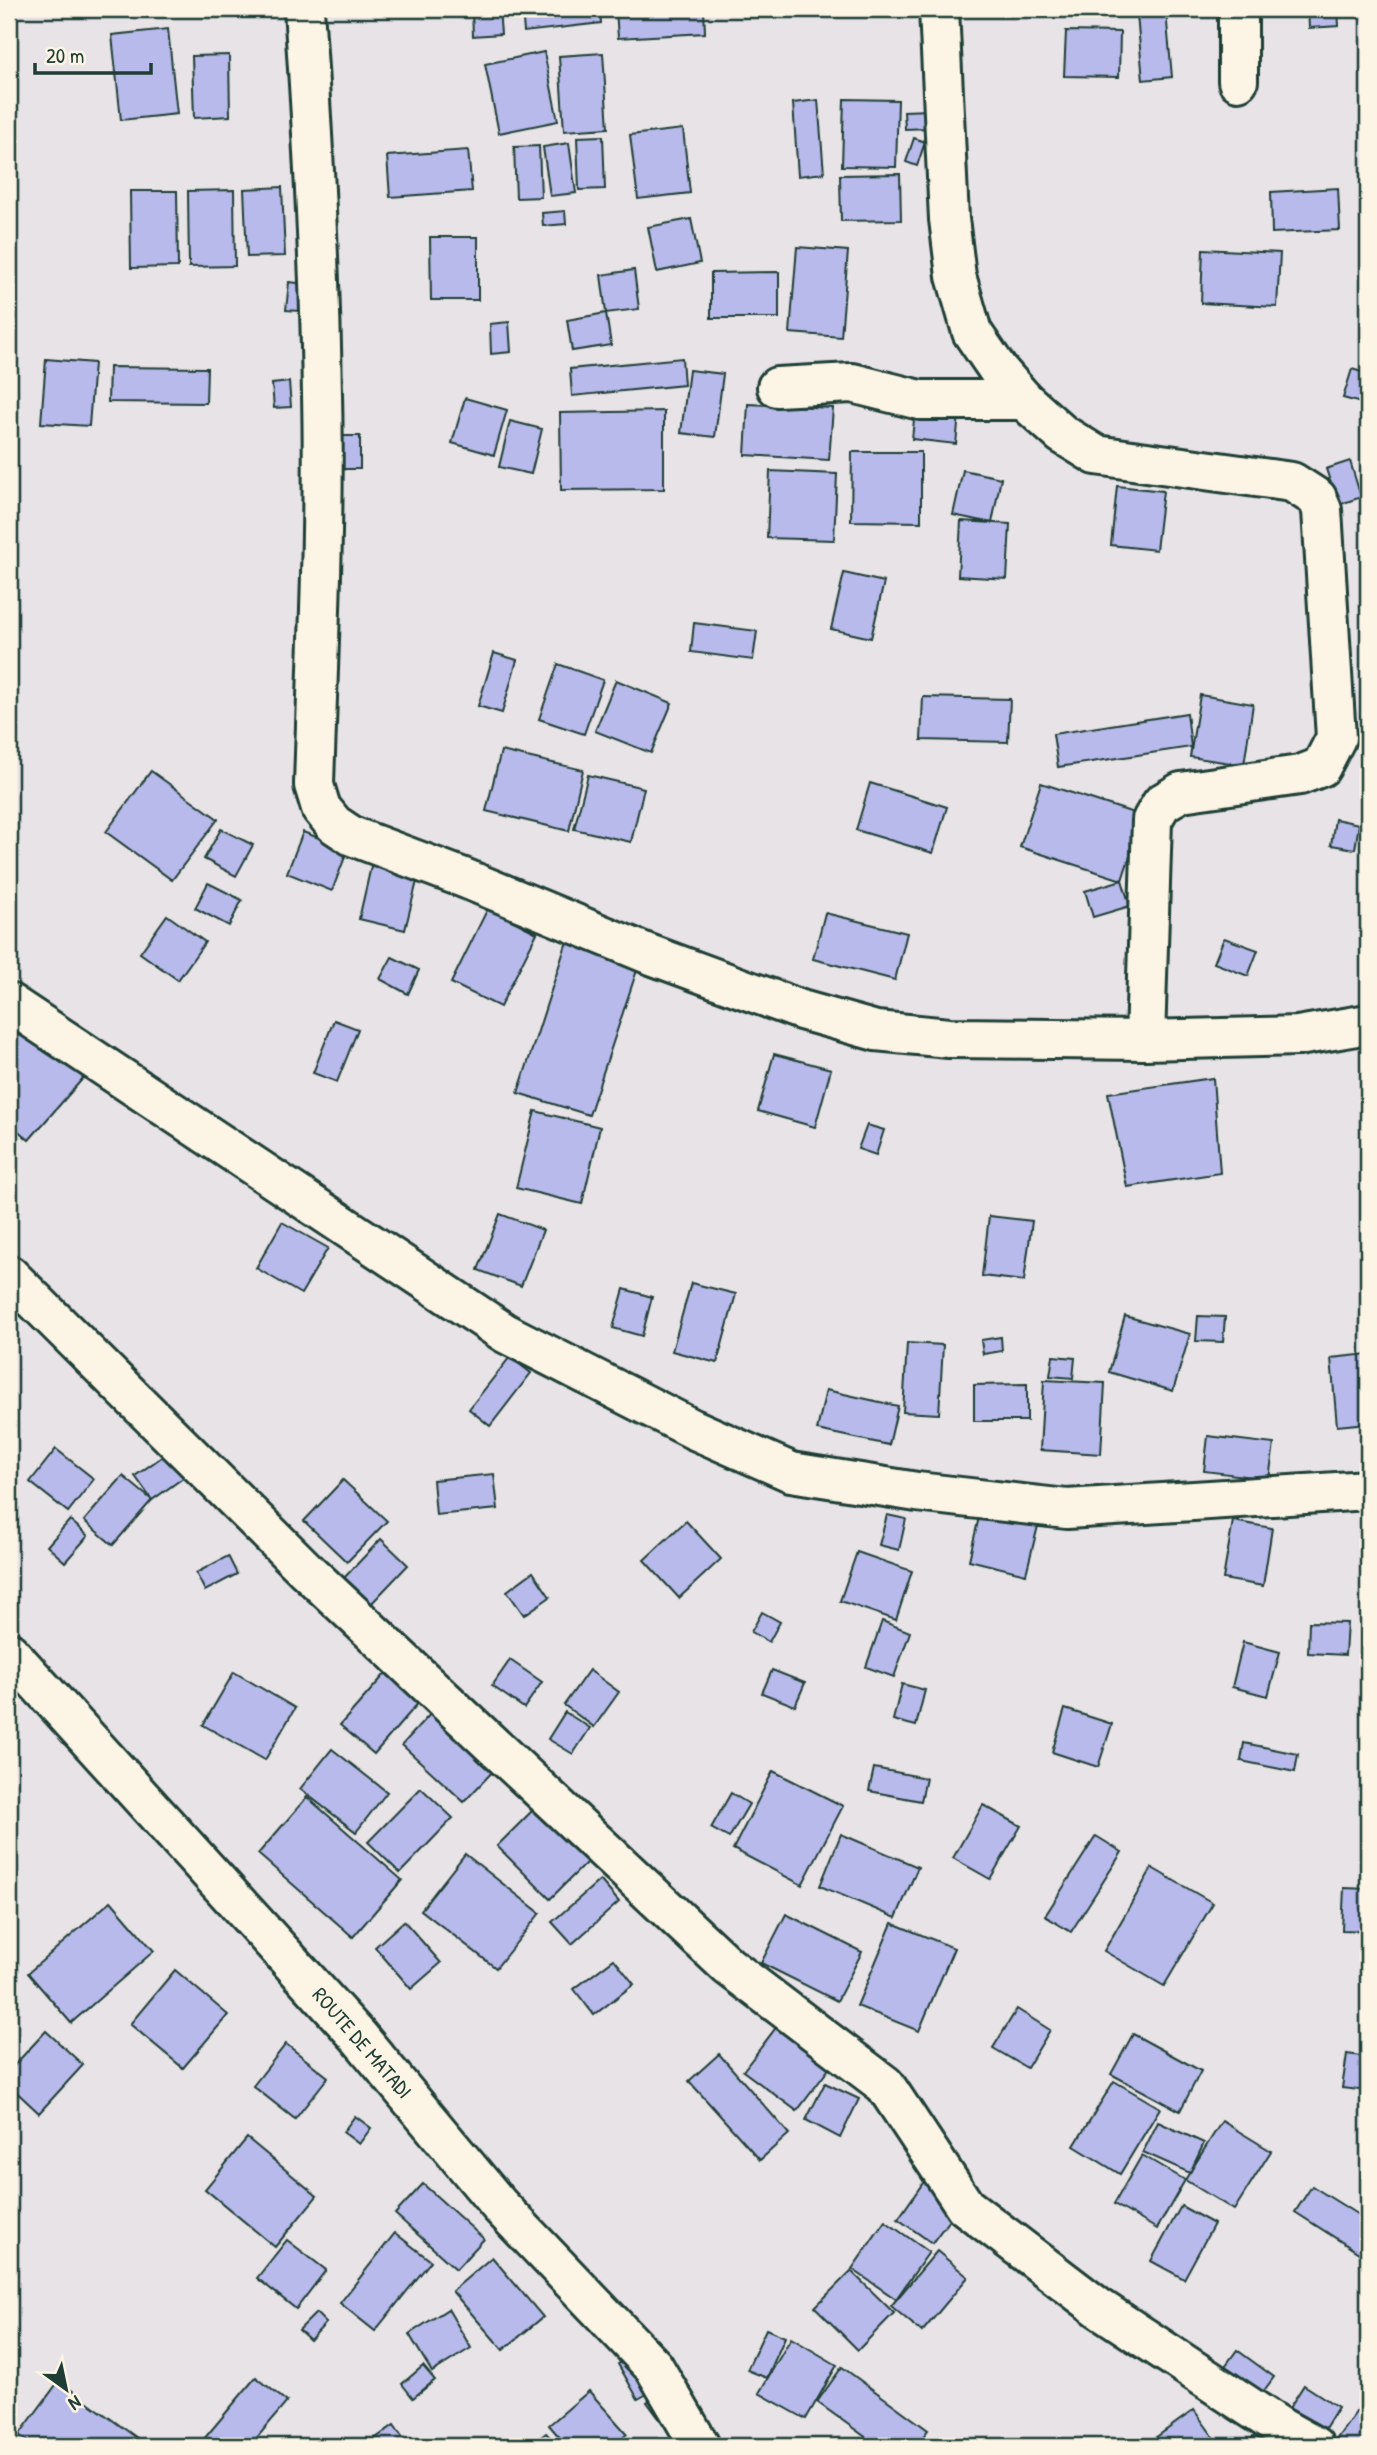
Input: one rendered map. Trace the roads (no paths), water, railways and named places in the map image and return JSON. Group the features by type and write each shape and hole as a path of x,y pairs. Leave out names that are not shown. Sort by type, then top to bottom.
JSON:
{"main road":[{"path":"304,9 312,124 322,395 321,575 314,785 321,808 334,824 352,836 464,878 646,953 801,1010 876,1031 949,1038 1145,1040 1298,1036 1368,1024"},
{"path":"939,9 949,219 956,276 972,332 998,370 1024,400 1062,434 1096,455 1292,482 1317,498 1322,510 1336,738 1321,768 1300,775 1181,792 1162,803 1152,820 1145,1040"},
{"path":"1238,9 1238,81"},
{"path":"777,387 852,383 920,400 1024,400"},
{"path":"9,1003 505,1333 693,1429 791,1472 917,1492 1067,1508 1368,1490"},
{"path":"9,1275 306,1570 728,1966 886,2085 965,2206 1099,2308 1314,2446"},
{"name":"ROUTE DE MATADI","path":"9,1652 358,2036 499,2205 654,2367 701,2446"}]}
